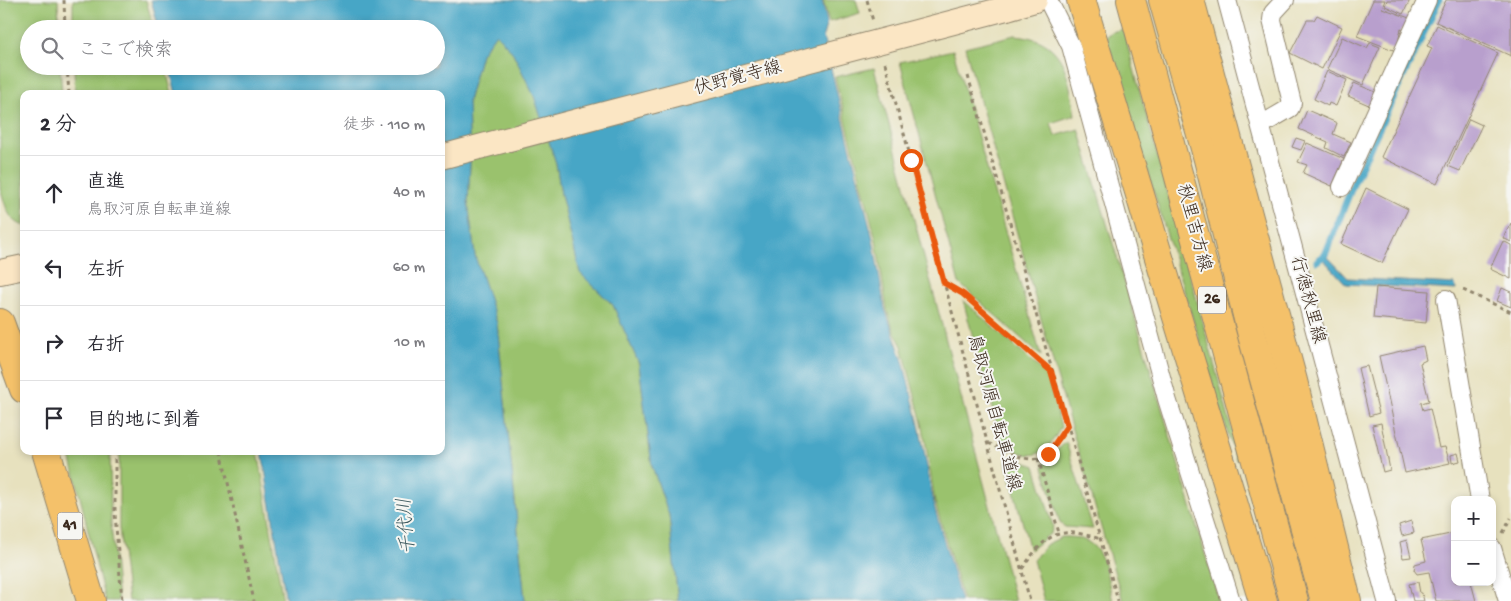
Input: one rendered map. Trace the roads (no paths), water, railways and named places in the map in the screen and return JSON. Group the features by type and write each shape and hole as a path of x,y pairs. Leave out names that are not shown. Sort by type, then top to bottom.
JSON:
{"main road":[{"name":"伏野覚寺線","path":"445,156 1035,0"},
{"path":"1081,0 1263,601"},
{"name":"秋里吉方線","path":"1131,0 1294,601"},
{"name":"秋里吉方線","path":"1163,0 1208,159 1254,345 1325,601"},
{"path":"1190,0 1293,381 1347,601"},
{"path":"0,272 20,268"},
{"path":"0,323 20,378"},
{"name":"41","path":"47,455 91,601"}],"street":[{"path":"1048,0 1071,46 1162,380 1231,601"},
{"name":"行徳秋里線","path":"1227,0 1387,601"},
{"path":"1261,125 1290,108 1292,103 1272,20 1273,13 1285,0"},
{"path":"1342,187 1427,0"},
{"path":"1446,299 1479,496"},
{"path":"1496,561 1508,601"}],"water":[{"name":"千代川","path":"151,0 822,0 827,22 823,36 873,239 885,309 903,361 919,424 935,509 961,601 678,601 669,515 652,466 639,364 613,305 580,273 561,194 556,163 534,96 513,53 496,33 481,54 468,101 470,165 468,202 475,256 497,323 525,601 286,601 263,455 445,455 445,90 175,90 171,75 445,75 445,20 157,20"},
{"path":"1326,255 1348,278 1455,284 1456,290 1346,284 1323,259"}],"waterway":[{"path":"1317,261 1325,255 1354,182 1439,0"}]}
